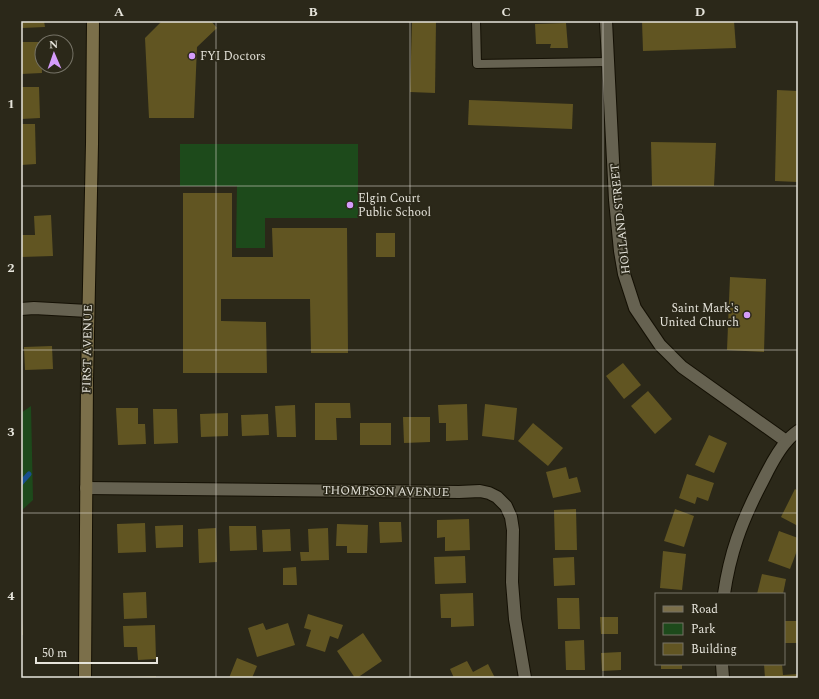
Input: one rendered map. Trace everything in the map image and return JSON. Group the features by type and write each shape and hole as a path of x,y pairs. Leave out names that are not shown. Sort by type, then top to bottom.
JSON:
{"street":[{"name":"FIRST AVENUE","path":"85,678 88,311 93,21"},
{"name":"HOLLAND STREET","path":"606,21 620,251 624,274 635,308 660,345 682,367 786,441"},
{"path":"21,309 34,308 88,311"},
{"path":"724,593 727,571 749,506 775,456 786,441 798,430"},
{"name":"THOMPSON AVENUE","path":"86,488 480,491 489,493 497,497 506,506 511,517 513,530 512,582 515,619 525,678"},
{"path":"722,665 723,678"}],"lane":[{"path":"476,21 477,64 609,62"}],"green space":[{"path":"180,144 358,144 358,218 265,218 265,248 236,248 237,186 180,186"},
{"path":"31,406 33,500 21,511 21,413"}],"building":[{"path":"22,21 44,21 45,27 22,28"},
{"path":"162,21 211,21 217,28 197,47 194,118 149,118 145,38"},
{"path":"412,21 436,21 435,93 410,92"},
{"path":"642,21 734,21 736,48 643,51"},
{"path":"566,23 568,48 550,48 551,44 536,44 535,24"},
{"path":"21,42 34,42 34,73 21,74"},
{"path":"21,87 39,87 40,118 21,119"},
{"path":"777,90 798,91 798,182 775,181"},
{"path":"469,100 573,104 572,129 468,125"},
{"path":"21,124 35,124 36,164 21,165"},
{"path":"651,142 716,143 714,186 652,186"},
{"path":"183,193 232,193 232,257 273,257 272,228 347,228 348,353 311,353 310,299 221,299 221,321 266,322 267,373 183,373"},
{"path":"51,215 53,256 21,257 21,235 35,235 34,216"},
{"path":"376,233 395,233 395,257 376,257"},
{"name":"Saint Mark's United Church","path":"730,277 766,279 764,352 727,350"},
{"path":"52,346 53,369 25,370 24,347"},
{"path":"623,363 641,385 624,399 606,376"},
{"path":"648,391 672,419 655,434 631,406"},
{"path":"315,403 350,403 351,418 336,418 337,440 315,440"},
{"path":"467,404 468,440 446,441 446,423 439,423 438,405"},
{"path":"485,404 517,408 514,440 482,436"},
{"path":"295,405 296,437 277,437 275,406"},
{"path":"116,408 138,408 138,424 145,424 146,444 118,445"},
{"path":"153,409 177,409 178,443 154,444"},
{"path":"228,413 228,436 201,437 200,414"},
{"path":"268,414 269,435 242,436 241,415"},
{"path":"403,417 430,417 430,442 404,443"},
{"path":"360,423 391,423 391,445 360,445"},
{"path":"533,423 563,448 548,466 518,441"},
{"path":"709,435 727,443 714,473 695,465"},
{"path":"566,467 569,479 577,477 581,492 553,498 546,472"},
{"path":"687,474 714,483 708,501 697,497 695,504 679,498"},
{"path":"795,489 798,491 798,526 781,517"},
{"path":"576,509 577,550 555,550 554,510"},
{"path":"675,509 694,516 684,547 664,541"},
{"path":"469,519 470,550 445,551 445,537 437,538 437,520"},
{"path":"379,522 401,522 402,542 380,543"},
{"path":"145,523 146,552 118,553 117,524"},
{"path":"337,524 368,525 367,553 347,553 347,546 336,546"},
{"path":"183,525 183,547 156,548 155,526"},
{"path":"229,526 256,526 257,550 230,551"},
{"path":"216,528 217,562 199,563 198,529"},
{"path":"328,528 329,560 301,561 300,552 309,552 308,529"},
{"path":"290,529 291,551 263,552 262,530"},
{"path":"779,531 798,538 798,548 790,569 768,561"},
{"path":"663,551 686,554 682,590 660,588"},
{"path":"465,556 466,583 435,584 434,557"},
{"path":"574,557 575,585 554,586 553,558"},
{"path":"296,567 297,585 283,585 283,568"},
{"path":"762,574 786,579 783,593 757,593"},
{"path":"146,592 147,618 124,619 123,593"},
{"path":"473,593 474,626 451,627 451,618 441,618 440,594"},
{"path":"557,598 579,598 580,629 558,629"},
{"path":"308,614 343,625 338,639 330,636 325,652 306,646 311,630 304,628"},
{"path":"22,617 23,635 21,635"},
{"path":"600,617 618,617 618,634 601,634"},
{"path":"785,621 798,621 798,643 785,643"},
{"path":"263,623 266,630 288,623 295,645 257,657 248,628"},
{"path":"155,625 156,659 138,660 137,647 124,647 123,626"},
{"path":"363,633 382,661 355,678 337,651"},
{"path":"584,640 585,670 566,670 565,641"},
{"path":"621,652 621,670 602,671 601,653"},
{"path":"237,658 257,666 252,678 229,678"},
{"path":"467,661 473,672 488,664 495,678 454,678 450,669"},
{"path":"661,665 682,665 682,669 661,669"},
{"path":"764,665 782,665 783,675 798,674 798,678 765,678"},
{"path":"156,676 156,678 125,678 125,677"}],"waterway":[{"path":"21,483 29,474"}],"place":[{"name":"FYI Doctors","path":"192,56"},
{"name":"Elgin Court Public School","path":"350,205"},
{"name":"Saint Mark's United Church","path":"747,315"}]}
